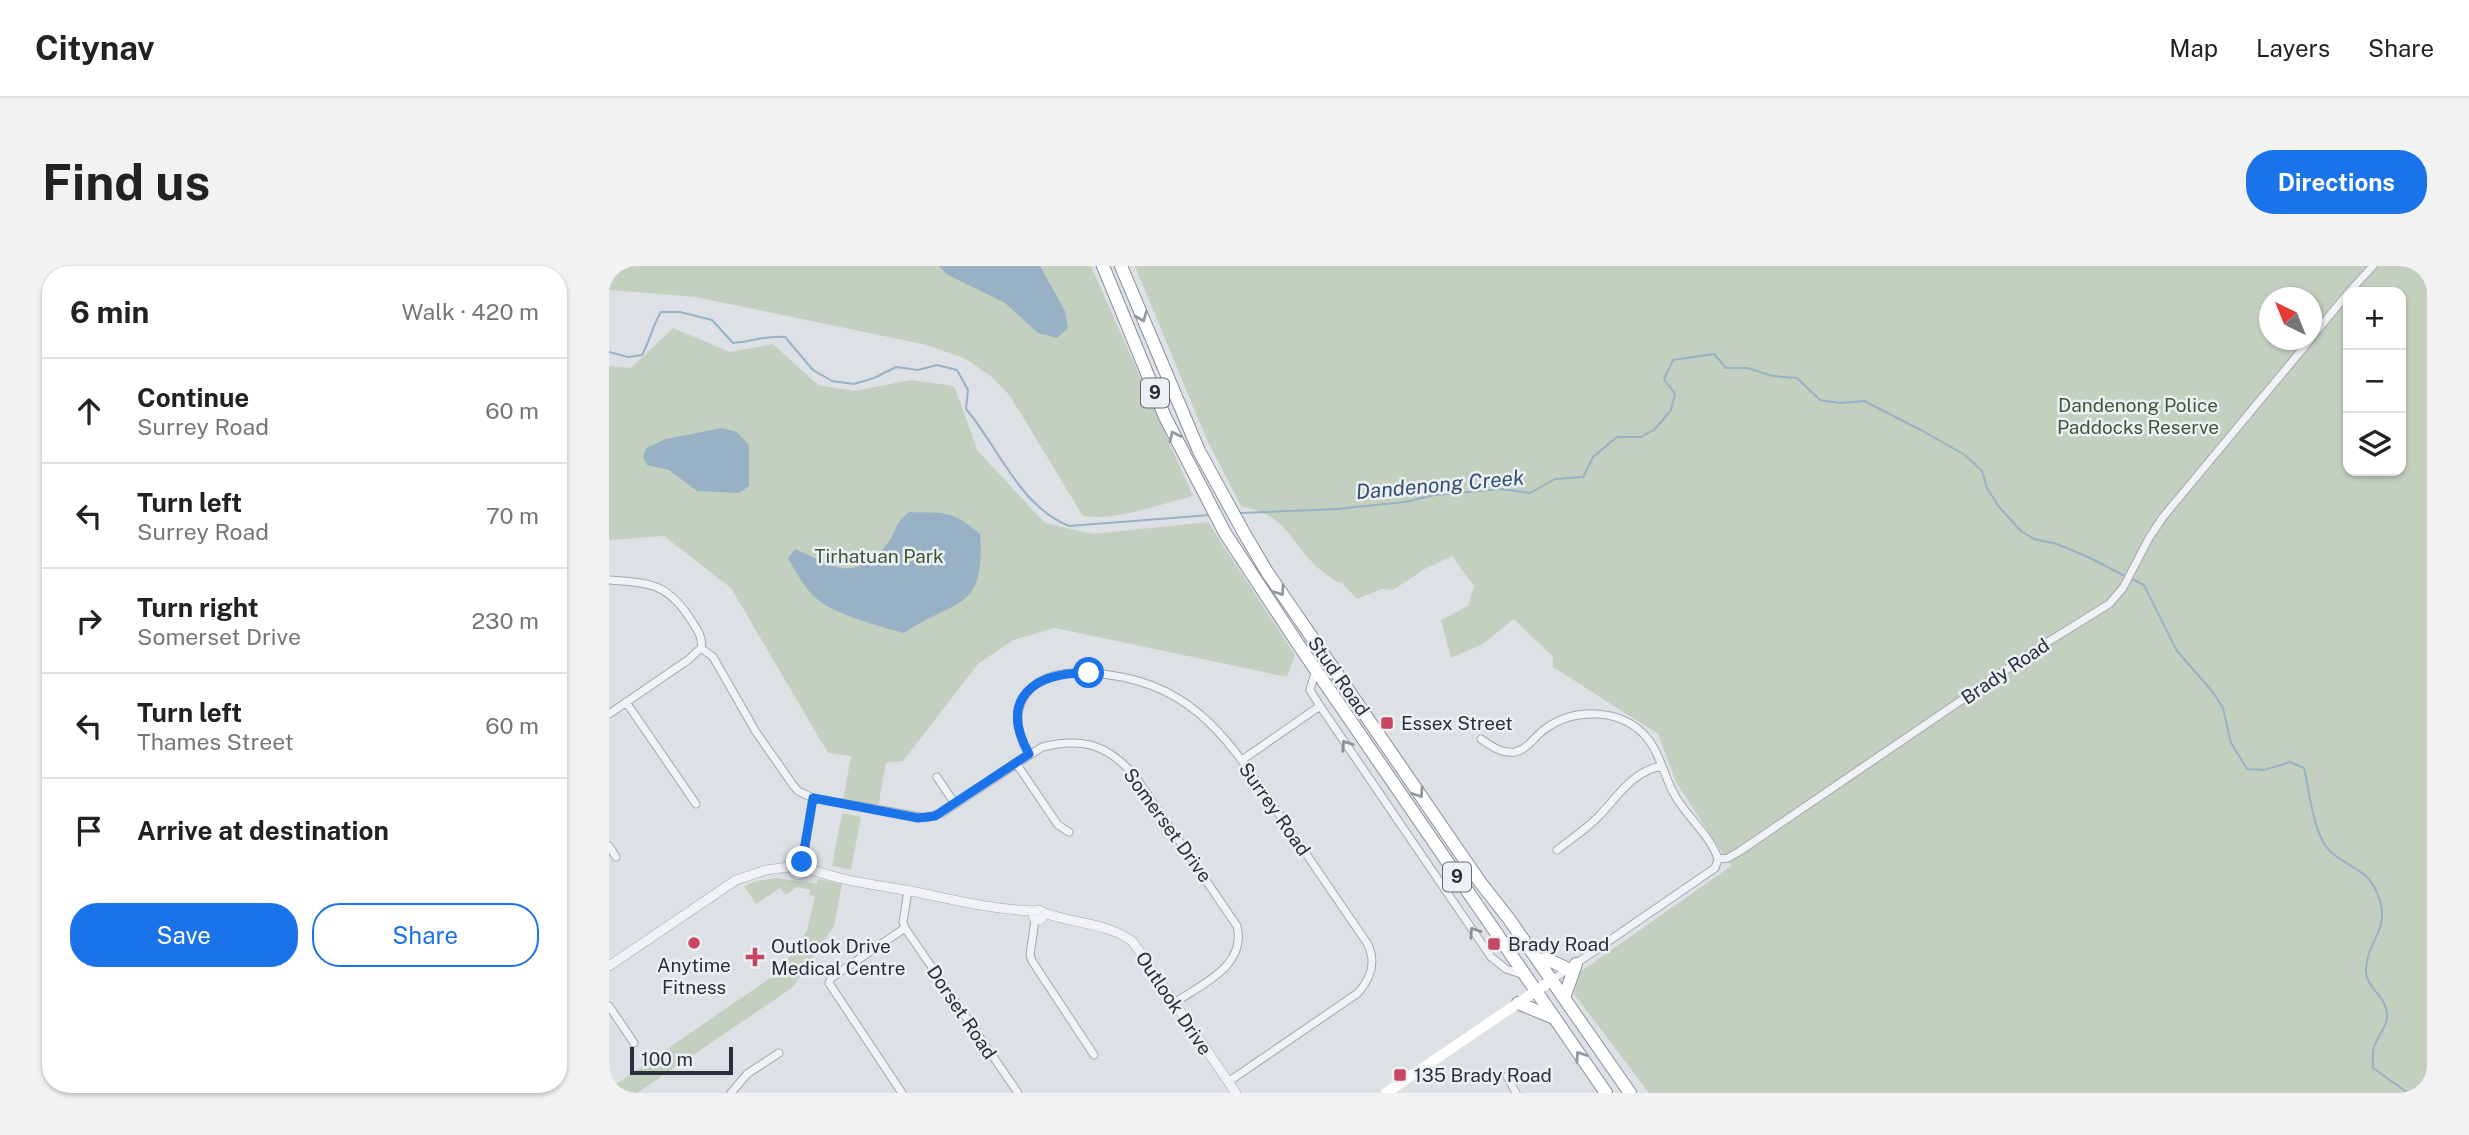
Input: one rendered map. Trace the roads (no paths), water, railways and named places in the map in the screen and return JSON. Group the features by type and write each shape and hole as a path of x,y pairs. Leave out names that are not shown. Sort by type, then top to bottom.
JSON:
{"highway":[{"name":"Stud Road","path":"1103,266 1165,417 1204,497 1225,533 1606,1093"},
{"name":"Stud Road","path":"1121,266 1199,451 1267,572 1425,803 1630,1093"},
{"path":"1538,960 1547,959 1572,967 1564,998"},
{"path":"1524,975 1515,1005 1554,1018"}],"main road":[{"name":"Brady Road","path":"1386,1093 1552,980"}],"street":[{"name":"Brady Road","path":"2354,287 2373,266"},
{"name":"Brady Road","path":"2322,326 2343,300"},
{"name":"Brady Road","path":"1552,980 1715,868 1718,859 1728,859 2038,648 2104,607 2119,594 2163,517 2302,350"},
{"name":"Somerset Drive","path":"609,580 644,584 670,593 681,603 700,635 701,648 713,657 756,732 798,791 813,798 926,818 935,816 955,804 1042,747 1061,742 1080,742 1099,747 1117,758 1137,779 1235,919 1239,939 1231,962 1174,1003"},
{"path":"609,714 688,660 701,648"},
{"path":"1316,669 1310,690 1320,706 1491,957 1506,969 1524,975"},
{"name":"Surrey Road","path":"1029,754 1020,736 1017,722 1019,708 1026,693 1039,681 1050,676 1089,673 1134,680 1179,699 1220,731 1367,943 1371,950 1372,967 1367,983 1358,993 1228,1082"},
{"path":"626,702 696,804"},
{"path":"1242,760 1320,706"},
{"path":"1481,739 1503,752 1515,752 1563,719 1603,715 1622,720 1640,731 1654,747 1677,799 1718,859"},
{"path":"1016,763 1058,825 1069,832"},
{"path":"1557,849 1596,818 1628,783 1651,768 1661,766"},
{"path":"937,777 955,804"},
{"path":"800,869 813,798"},
{"path":"609,846 616,857"},
{"name":"Outlook Drive","path":"609,966 736,880 779,868 800,869 1037,917 1060,919 1114,930 1133,942 1236,1093"},
{"path":"902,1093 829,983 831,978 905,928 903,922 908,891"},
{"path":"1037,917 1030,955 1032,961 1094,1055"},
{"name":"Dorset Road","path":"905,928 1018,1093"},
{"path":"609,1006 634,1043"},
{"path":"731,1093 747,1074 779,1053"},
{"path":"1507,1076 1516,1093"}],"water":[{"path":"939,266 1040,266 1065,311 1068,328 1057,338 1038,333 1005,303 946,274"},
{"path":"722,428 737,432 749,445 749,486 739,493 697,491 669,470 647,465 643,457 646,448 666,439"},
{"path":"909,512 947,514 962,521 980,534 980,559 978,577 964,599 904,633 824,605 808,590 788,558 795,549 841,568 856,567 882,550 899,522"}],"waterway":[{"name":"Dandenong Creek","path":"609,352 628,357 642,355 661,312 680,312 712,320 733,343 785,337 813,370 832,381 854,384 896,367 918,370 937,365 957,370 968,390 966,409 1023,490 1052,517 1069,526 1210,515"},
{"name":"Dandenong Creek","path":"1240,513 1337,509 1501,489 1530,493 1555,479 1583,477 1593,457 1617,437 1641,437 1655,429 1671,410 1675,394 1664,379 1673,360 1714,354 1726,368 1747,368 1773,376 1797,378 1820,400 1840,403 1864,401 1919,429 1965,455 1982,471 1987,488 1999,507 2021,531 2034,539 2057,544 2088,557 2127,577"},
{"name":"Dandenong Creek","path":"2132,579 2144,585 2177,651 2212,691 2223,708 2231,743 2247,769 2264,770 2290,762 2304,768 2313,814 2326,846 2374,886 2382,907 2382,917 2367,960 2366,971 2370,983 2385,1004 2387,1018 2374,1047 2373,1068 2408,1093"}],"place":[{"name":"Essex Street","path":"1387,723"},
{"name":"Anytime Fitness","path":"694,943"},
{"name":"Brady Road","path":"1494,944"},
{"name":"Outlook Drive Medical Centre","path":"755,957"},
{"name":"135 Brady Road","path":"1400,1075"}],"park label":[{"name":"Dandenong Police Paddocks Reserve","path":"2138,416"},
{"name":"Tirhatuan Park","path":"879,556"}]}
